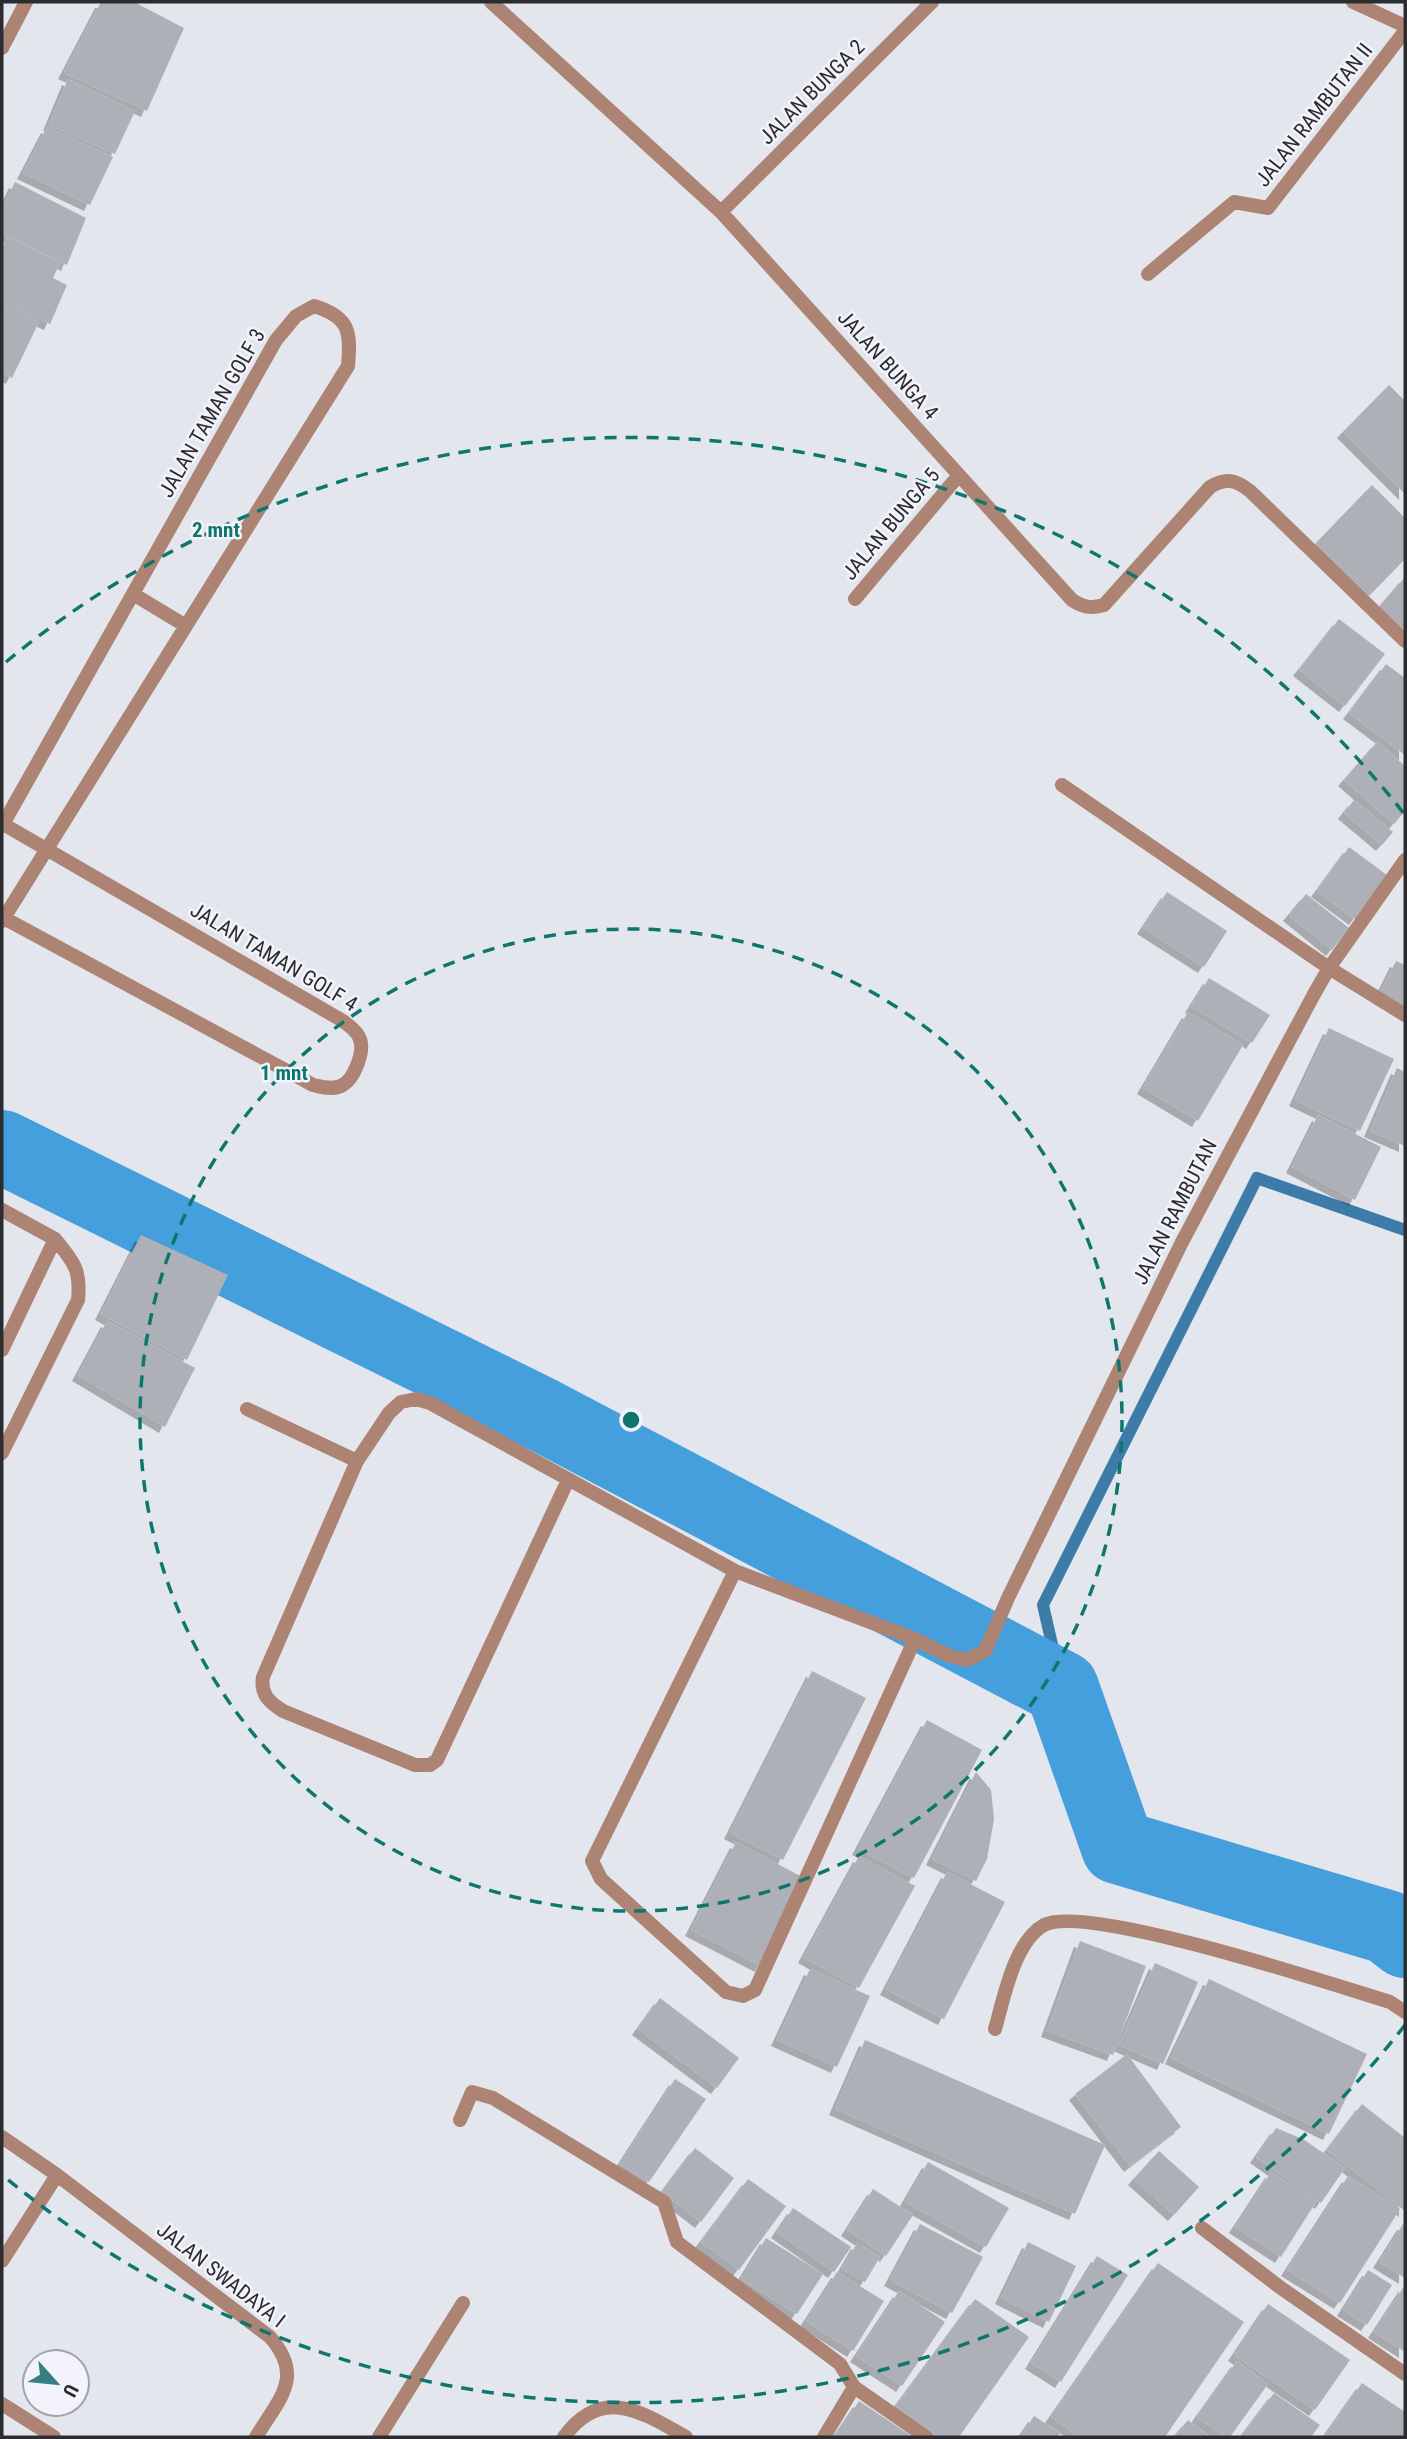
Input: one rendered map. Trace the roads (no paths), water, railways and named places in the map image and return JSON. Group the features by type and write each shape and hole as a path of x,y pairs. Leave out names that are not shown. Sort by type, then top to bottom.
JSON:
{"street":[{"path":"2,48 26,2"},
{"name":"JALAN BUNGA 4","path":"491,2 721,212 1072,600 1083,607 1094,608 1104,604 1210,487 1220,481 1231,480 1250,491 1405,641"},
{"name":"JALAN BUNGA 2","path":"721,212 932,2"},
{"path":"1353,2 1405,29"},
{"name":"JALAN RAMBUTAN II","path":"1148,274 1234,202 1268,208 1405,29"},
{"name":"JALAN TAMAN GOLF 3","path":"2,825 276,340 296,316 314,306 330,311 344,322 350,341 348,366 3,919"},
{"name":"JALAN BUNGA 5","path":"855,599 959,475"},
{"path":"133,594 186,626"},
{"path":"1062,785 1329,968 1405,1015"},
{"name":"JALAN TAMAN GOLF 4","path":"2,825 48,848 354,1029 362,1046 360,1056 349,1079 342,1086 333,1088 313,1085 3,919"},
{"name":"JALAN RAMBUTAN","path":"915,1639 949,1656 967,1660 985,1651 1008,1598 1182,1242 1329,968 1405,860"},
{"path":"2,1210 55,1239 73,1261 80,1279 78,1300 2,1453"},
{"path":"2,1350 55,1239"},
{"path":"568,1480 443,1753 437,1760 422,1766 415,1765 283,1711 265,1697 261,1687 357,1461 389,1413 401,1402 416,1399 430,1403 735,1571 915,1639 755,1990 743,1996 726,1992 601,1878 592,1861 735,1571"},
{"path":"247,1409 357,1461"},
{"path":"995,2029 1015,1962 1030,1937 1046,1924 1077,1922 1119,1926 1260,1962 1390,2002 1405,2012"},
{"path":"460,2120 472,2092 493,2098 664,2202 677,2242 840,2364 854,2387 926,2437"},
{"name":"JALAN SWADAYA I","path":"2,2137 57,2175 270,2337 282,2350 288,2363 288,2378 283,2393 257,2437"},
{"path":"2,2261 57,2175"},
{"path":"1202,2228 1281,2288 1405,2374"},
{"path":"379,2437 463,2303"},
{"path":"824,2437 854,2387"},
{"path":"2,2404 54,2437"},
{"path":"564,2437 571,2427 587,2414 606,2407 626,2407 643,2413 686,2437"}],"waterway":[{"path":"2,1147 543,1415 1062,1688 1118,1847 1387,1927 1405,1941"},
{"path":"1062,1688 1043,1605 1257,1178 1405,1230"}]}
